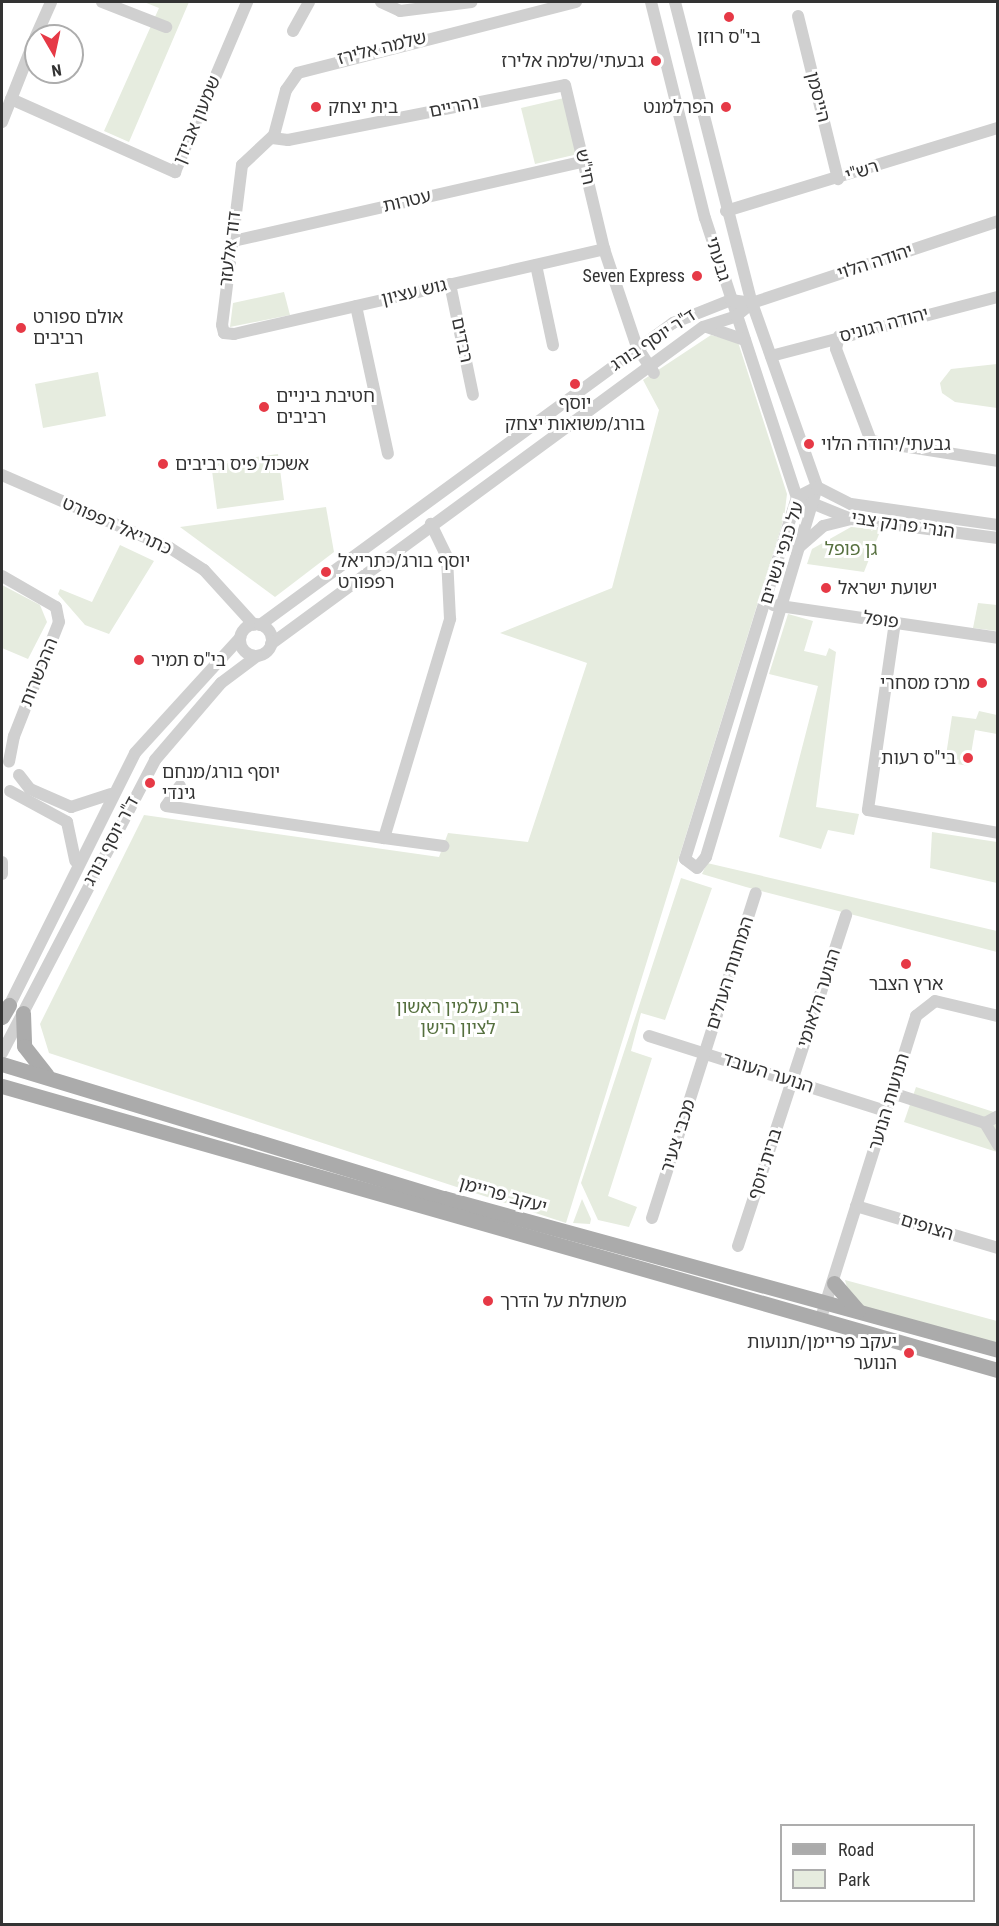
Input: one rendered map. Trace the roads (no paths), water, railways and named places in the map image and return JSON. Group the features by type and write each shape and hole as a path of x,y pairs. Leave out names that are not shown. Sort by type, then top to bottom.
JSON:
{"main road":[{"path":"11,1012 28,1055 57,1082"},
{"name":"יעקב פריימן","path":"2,1064 799,1298 998,1350"},
{"name":"יעקב פריימן","path":"2,1086 998,1370"},
{"path":"799,1298 834,1279 863,1314"}],"street":[{"path":"41,24 51,2"},
{"path":"102,2 166,27"},
{"name":"שמעון אבידן","path":"10,99 175,172 247,2"},
{"path":"293,31 309,2"},
{"path":"381,2 400,11 471,2"},
{"name":"שלמה אלירז","path":"272,138 286,90 298,73 576,2"},
{"path":"641,2 655,19"},
{"name":"גבעתי","path":"651,2 731,300 797,497"},
{"name":"גבעתי","path":"675,2 726,212 753,303 817,487"},
{"name":"הייסמן","path":"798,16 838,179"},
{"path":"2,122 24,65"},
{"name":"נהריים","path":"272,138 288,140 564,85"},
{"name":"חי\"ש","path":"564,85 585,161 604,249 637,347 651,368"},
{"name":"רש\"י","path":"726,212 998,128"},
{"name":"דוד אלעזר","path":"224,333 229,242 242,165 272,138"},
{"name":"עטרות","path":"229,242 585,161"},
{"name":"יהודה הלוי","path":"753,303 998,221"},
{"name":"גוש עציון","path":"224,333 356,306 604,249"},
{"path":"536,265 553,345"},
{"name":"רבדים","path":"450,284 473,395"},
{"name":"יהודה רגוניס","path":"771,356 839,336 998,297"},
{"path":"731,300 753,303"},
{"name":"ד\"ר יוסף בורג","path":"257,625 637,347 664,329 731,300"},
{"name":"ד\"ר יוסף בורג","path":"271,644 431,524 651,368 703,327 736,316 753,303"},
{"path":"356,306 388,454"},
{"path":"628,323 646,331 664,329"},
{"path":"703,327 745,340"},
{"path":"839,336 836,349 871,441 998,461"},
{"name":"כתריאל רפפורט","path":"2,475 170,548 204,570 222,592 257,625"},
{"name":"על כנפי נשרים","path":"817,487 779,606 706,857 697,868 685,859 797,497 817,487"},
{"name":"הנרי פרנק צבי","path":"817,487 851,504 998,525"},
{"path":"797,497 810,506"},
{"name":"הנרי פרנק צבי","path":"810,506 851,519 998,538"},
{"path":"796,550 823,526 851,519"},
{"path":"384,838 450,618 447,557 431,524"},
{"name":"ההכשרות","path":"2,576 56,607 59,622 5,761"},
{"name":"כתריאל רפפורט","path":"222,592 241,635"},
{"name":"פופל","path":"765,604 998,638"},
{"path":"895,622 868,810 998,833"},
{"path":"257,625 270,634 271,644 257,656 244,651 241,635 257,625"},
{"name":"ד\"ר יוסף בורג","path":"2,1053 11,1012 74,868 112,794 152,729 241,635"},
{"name":"ד\"ר יוסף בורג","path":"2,1022 11,1012 155,760 221,683 257,656"},
{"path":"5,761 30,789 71,807 112,794"},
{"path":"19,775 5,791 67,822 75,842 74,868"},
{"path":"180,786 166,806 443,846"},
{"path":"2,862 2,874"},
{"name":"המחנות העולים","path":"704,1053 756,893"},
{"name":"הנוער הלאומי","path":"792,1081 846,915"},
{"name":"תנועות הנוער","path":"820,1321 916,1016 925,1006 935,1001 955,1003 998,1016"},
{"name":"הנוער העובד","path":"649,1036 886,1111"},
{"name":"מכבי צעיר","path":"651,1218 704,1053"},
{"name":"ברית יוסף","path":"738,1246 792,1081"},
{"path":"892,1093 985,1123 998,1145"},
{"path":"985,1123 998,1116"},
{"name":"הצופים","path":"856,1206 998,1248"}],"place":[{"name":"בי\"ס רוזן","path":"729,17"},
{"name":"גבעתי/שלמה אלירז","path":"656,61"},
{"name":"בית יצחק","path":"316,107"},
{"name":"הפרלמנט","path":"726,107"},
{"name":"Seven Express","path":"697,276"},
{"name":"אולם ספורט רביבים","path":"21,328"},
{"name":"יוסף בורג/משואות יצחק","path":"575,384"},
{"name":"חטיבת ביניים רביבים","path":"264,407"},
{"name":"גבעתי/יהודה הלוי","path":"809,444"},
{"name":"אשכול פיס רביבים","path":"163,464"},
{"name":"יוסף בורג/כתריאל רפפורט","path":"326,572"},
{"name":"ישועת ישראל","path":"826,588"},
{"name":"בי\"ס תמיר","path":"139,660"},
{"name":"מרכז מסחרי","path":"982,683"},
{"name":"בי\"ס רעות","path":"968,758"},
{"name":"יוסף בורג/מנחם גינדי","path":"150,783"},
{"name":"ארץ הצבר","path":"906,964"},
{"name":"משתלת על הדרך","path":"488,1301"},
{"name":"יעקב פריימן/תנועות הנוער","path":"909,1353"}],"park label":[{"name":"גן פופל","path":"851,549"},
{"name":"בית עלמין ראשון לציון הישן","path":"458,1018"}]}
